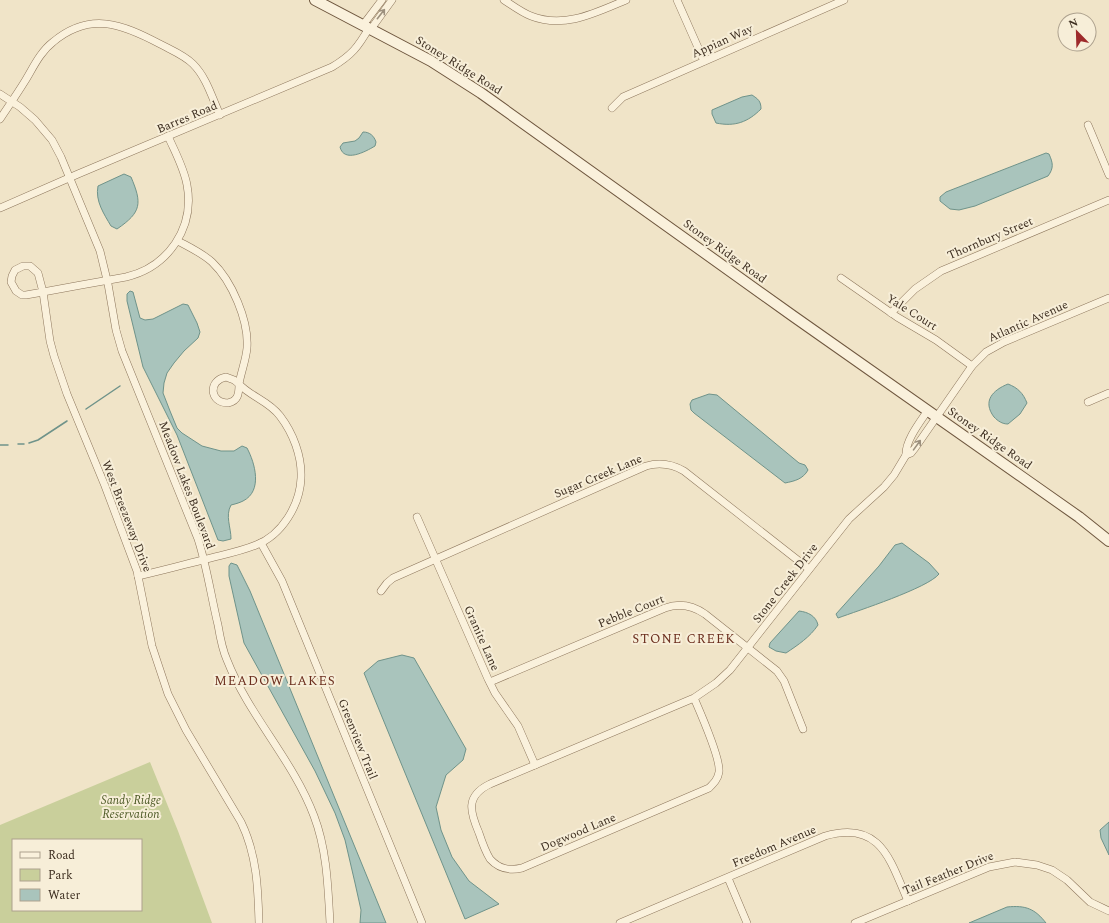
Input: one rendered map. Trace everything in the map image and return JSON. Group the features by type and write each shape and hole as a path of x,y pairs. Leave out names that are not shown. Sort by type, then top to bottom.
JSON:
{"street":[{"name":"Stoney Ridge Road","path":"315,0 431,61 481,93 793,316 1079,517 1109,541"},
{"path":"368,27 382,0"},
{"path":"368,27 392,0"},
{"path":"504,0 531,16 545,20 560,21 584,17 626,0"},
{"path":"677,0 704,61"},
{"name":"Appian Way","path":"612,108 623,97 844,0"},
{"path":"0,120 40,56 53,42 65,33 76,28 88,25 103,24 115,25 132,30 190,61 204,80 220,115"},
{"name":"Barres Road","path":"0,208 332,67 351,54 360,44 368,27"},
{"name":"Meadow Lakes Boulevard","path":"0,94 29,114 45,131 55,146 98,243 103,259 118,341 198,539 227,661 244,695 298,783 316,821 321,837 327,872 330,923"},
{"path":"1088,125 1109,175"},
{"name":"West Breezeway Drive","path":"168,136 184,172 188,190 188,214 178,241 166,255 149,269 131,276 107,280 43,292 26,295 19,293 13,288 11,279 13,273 18,268 23,266 30,266 38,273 43,292 50,341 57,365 72,407 105,486 138,576 152,646 168,694 186,730 241,822 248,839 256,872 259,923"},
{"name":"Thornbury Street","path":"891,314 915,289 940,271 1109,200"},
{"path":"138,576 243,550 261,543 280,528 289,516 296,503 301,484 298,451 290,431 281,417 266,402 239,384 246,353 247,337 242,315 231,287 223,274 211,261 178,241"},
{"name":"Yale Court","path":"841,278 891,314 936,340 972,366"},
{"name":"Atlantic Avenue","path":"932,413 983,354 996,346 1109,298"},
{"path":"1088,402 1109,393"},
{"name":"Stone Creek Drive","path":"535,765 694,698 705,692 722,678 849,519 884,487 894,475 906,455 906,447 915,430 932,413"},
{"name":"Stone Creek Drive","path":"906,455 911,453 932,413"},
{"name":"Sugar Creek Lane","path":"381,591 393,578 646,466 660,464 674,466 688,474 810,569"},
{"name":"Granite Lane","path":"417,517 490,682 518,726 535,765"},
{"name":"Greenview Trail","path":"261,543 279,575 422,923"},
{"name":"Pebble Court","path":"490,682 665,608 686,606 700,610 780,674 803,729"},
{"name":"Dogwood Lane","path":"535,765 484,787 476,793 472,802 472,817 487,854 494,863 502,868 522,868 709,788 718,776 718,763 694,698"},
{"name":"Freedom Avenue","path":"620,923 825,836 839,833 852,833 865,836 872,839 884,849 890,859 908,901"},
{"name":"Tail Feather Drive","path":"856,923 989,867 1005,863 1020,862 1037,865 1052,870 1064,878 1090,902 1109,911"},
{"path":"728,878 747,923"}],"green space":[{"name":"Sandy Ridge Reservation","path":"150,762 178,831 212,923 0,923 0,825"}],"water":[{"path":"752,95 760,102 761,109 751,117 735,124 716,123 712,110 742,97"},
{"path":"363,132 373,136 376,142 375,146 355,155 342,152 340,147 343,143 355,141"},
{"path":"1046,153 1049,154 1052,165 1048,176 975,206 959,210 950,209 940,201 940,197 946,192"},
{"path":"124,174 131,177 135,186 138,206 131,217 117,229 111,226 106,217 99,202 97,192 98,186"},
{"path":"130,291 133,292 140,318 145,320 153,319 183,304 188,305 197,323 200,332 198,338 184,351 167,373 163,393 177,428 182,433 202,446 221,451 234,451 242,446 247,448 250,454 255,469 255,484 253,491 249,496 242,502 231,505 229,509 228,517 231,539 223,541 218,540 177,435 143,367 127,301 127,294"},
{"path":"1008,384 1020,391 1027,403 1020,414 1008,424 1002,423 994,417 989,406 989,401 998,389"},
{"path":"709,394 717,395 799,463 805,465 808,470 804,476 785,483 694,413 691,410 690,404 692,400"},
{"path":"902,543 929,563 939,574 921,586 838,618 836,614 879,566 895,545"},
{"path":"231,563 237,565 250,591 386,923 360,923 361,910 355,883 345,840 335,813 315,771 244,643 229,576 229,566"},
{"path":"799,611 808,613 815,619 818,625 815,629 804,640 786,653 776,651 769,647 770,643"},
{"path":"402,655 414,658 466,749 463,760 446,775 436,807 441,830 452,857 469,881 499,904 465,919 364,673 378,661"},
{"path":"1109,822 1109,855 1101,838 1100,830"},
{"path":"1007,907 1025,907 1030,909 1038,914 1046,923 969,923"}],"waterway":[{"path":"86,409 120,386"},
{"path":"29,443 38,440 67,421"},
{"path":"18,444 24,444"},
{"path":"0,445 8,445"}],"district":[{"name":"STONE CREEK","path":"684,638"},
{"name":"MEADOW LAKES","path":"275,680"}]}
